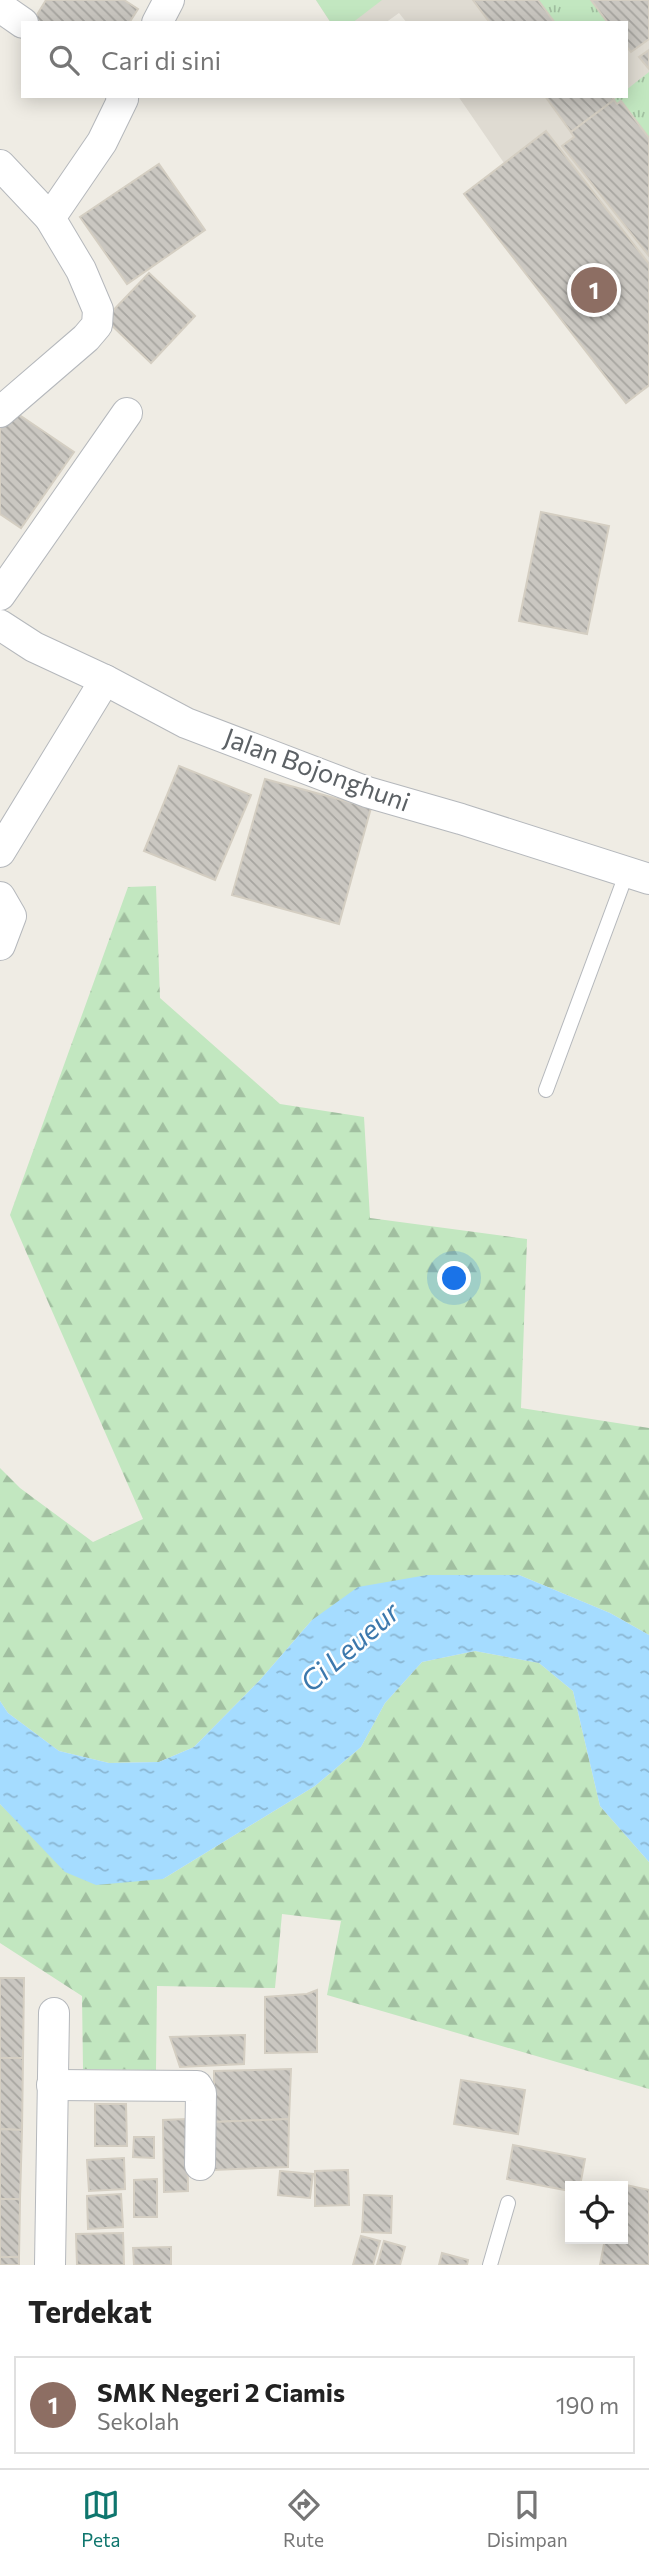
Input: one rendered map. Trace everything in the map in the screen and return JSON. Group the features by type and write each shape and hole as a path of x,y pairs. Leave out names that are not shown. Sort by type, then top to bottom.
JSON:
{"street":[{"path":"158,21 169,0"},
{"path":"0,7 21,22"},
{"path":"50,218 102,142 122,98"},
{"path":"0,165 50,218 91,289 98,310 97,325 86,338 0,412"},
{"path":"0,595 127,413"},
{"name":"Jalan Bojonghuni","path":"0,625 34,647 105,680 186,723 368,792 638,875"},
{"path":"0,852 105,680"},
{"path":"0,897 11,915 0,945"},
{"path":"50,2265 54,2013"},
{"path":"52,2085 197,2086 201,2093 200,2165"}],"lane":[{"path":"545,1090 638,875"},
{"path":"491,2265 508,2203"}],"shaded area":[{"path":"316,0 649,0 649,387 626,403 464,194 504,163 459,98 628,98 628,21 405,21 399,13 388,21 330,21"}],"green space":[{"path":"316,0 382,0 355,21 330,21"},
{"path":"538,0 591,0 607,21 554,21"},
{"path":"649,72 649,138 621,102 617,104 614,100 628,98 628,88"},
{"path":"156,886 160,998 280,1104 364,1117 370,1218 527,1239 521,1408 649,1428 649,1635 610,1613 519,1575 312,1620 260,1680 194,1747 159,1762 109,1763 59,1751 8,1713 0,1701 0,1468 20,1488 93,1542 143,1519 10,1215 128,887"},
{"path":"475,1651 539,1663 573,1691 600,1806 649,1862 649,2089 327,1995 341,1921 282,1914 275,1988 157,1986 156,2070 83,2069 82,1996 0,1943 0,1804 20,1823 163,1879 315,1786 361,1747 385,1703 422,1662"}],"water":[{"name":"Ci Leueur","path":"427,1575 519,1575 610,1613 649,1635 649,1862 600,1806 573,1691 539,1663 475,1651 422,1662 385,1703 361,1747 315,1786 163,1879 96,1885 65,1872 0,1804 0,1701 8,1713 59,1751 109,1763 159,1762 194,1747 260,1680 312,1620 358,1587"}],"building":[{"path":"46,0 124,0 138,9 130,21 33,21"},
{"path":"473,0 538,0 554,21 489,21"},
{"path":"591,0 649,0 649,39 631,52 628,48 628,21 607,21"},
{"path":"649,50 649,69 639,57"},
{"path":"546,98 612,98 614,100 571,132"},
{"path":"614,100 617,104 621,101 649,138 649,256 562,146 574,137 571,132"},
{"path":"546,131 649,264 649,385 626,403 464,194"},
{"path":"159,164 205,230 127,284 80,217"},
{"path":"149,273 195,316 151,363 105,319"},
{"path":"12,410 74,452 21,528 0,514 0,428"},
{"path":"541,512 609,526 587,634 519,621"},
{"path":"179,766 251,795 215,880 144,851"},
{"path":"265,779 371,808 339,924 232,895"},
{"path":"0,1978 24,1978 23,2058 0,2058"},
{"path":"317,1990 317,2052 265,2053 265,1997 307,1994"},
{"path":"245,2035 244,2064 180,2067 170,2037"},
{"path":"0,2058 23,2058 22,2130 0,2129"},
{"path":"291,2069 289,2119 214,2122 214,2071"},
{"path":"461,2080 525,2090 518,2134 454,2124"},
{"path":"95,2104 126,2104 127,2146 95,2146"},
{"path":"187,2119 188,2191 164,2192 163,2120"},
{"path":"289,2119 288,2167 213,2170 214,2122"},
{"path":"0,2129 22,2130 20,2199 0,2199"},
{"path":"134,2137 154,2137 154,2158 133,2157"},
{"path":"513,2145 585,2159 581,2181 565,2181 565,2190 507,2179"},
{"path":"124,2158 125,2189 89,2191 87,2160"},
{"path":"348,2170 349,2205 315,2206 315,2171"},
{"path":"280,2171 313,2174 310,2198 278,2195"},
{"path":"157,2179 157,2217 134,2217 134,2180"},
{"path":"628,2185 649,2190 649,2265 600,2265 604,2244 628,2244"},
{"path":"121,2194 123,2227 88,2229 87,2196"},
{"path":"364,2195 392,2196 391,2233 362,2232"},
{"path":"0,2199 20,2199 19,2257 0,2257"},
{"path":"123,2233 124,2265 77,2265 76,2234"},
{"path":"361,2236 380,2241 373,2265 353,2265"},
{"path":"384,2241 405,2247 400,2265 377,2265"},
{"path":"171,2247 171,2265 134,2265 133,2248"},
{"path":"442,2253 468,2260 467,2265 439,2265"},
{"path":"0,2257 19,2257 19,2265 0,2265"}],"place":[{"name":"SMK Negeri 2 Ciamis","path":"594,290"}]}
